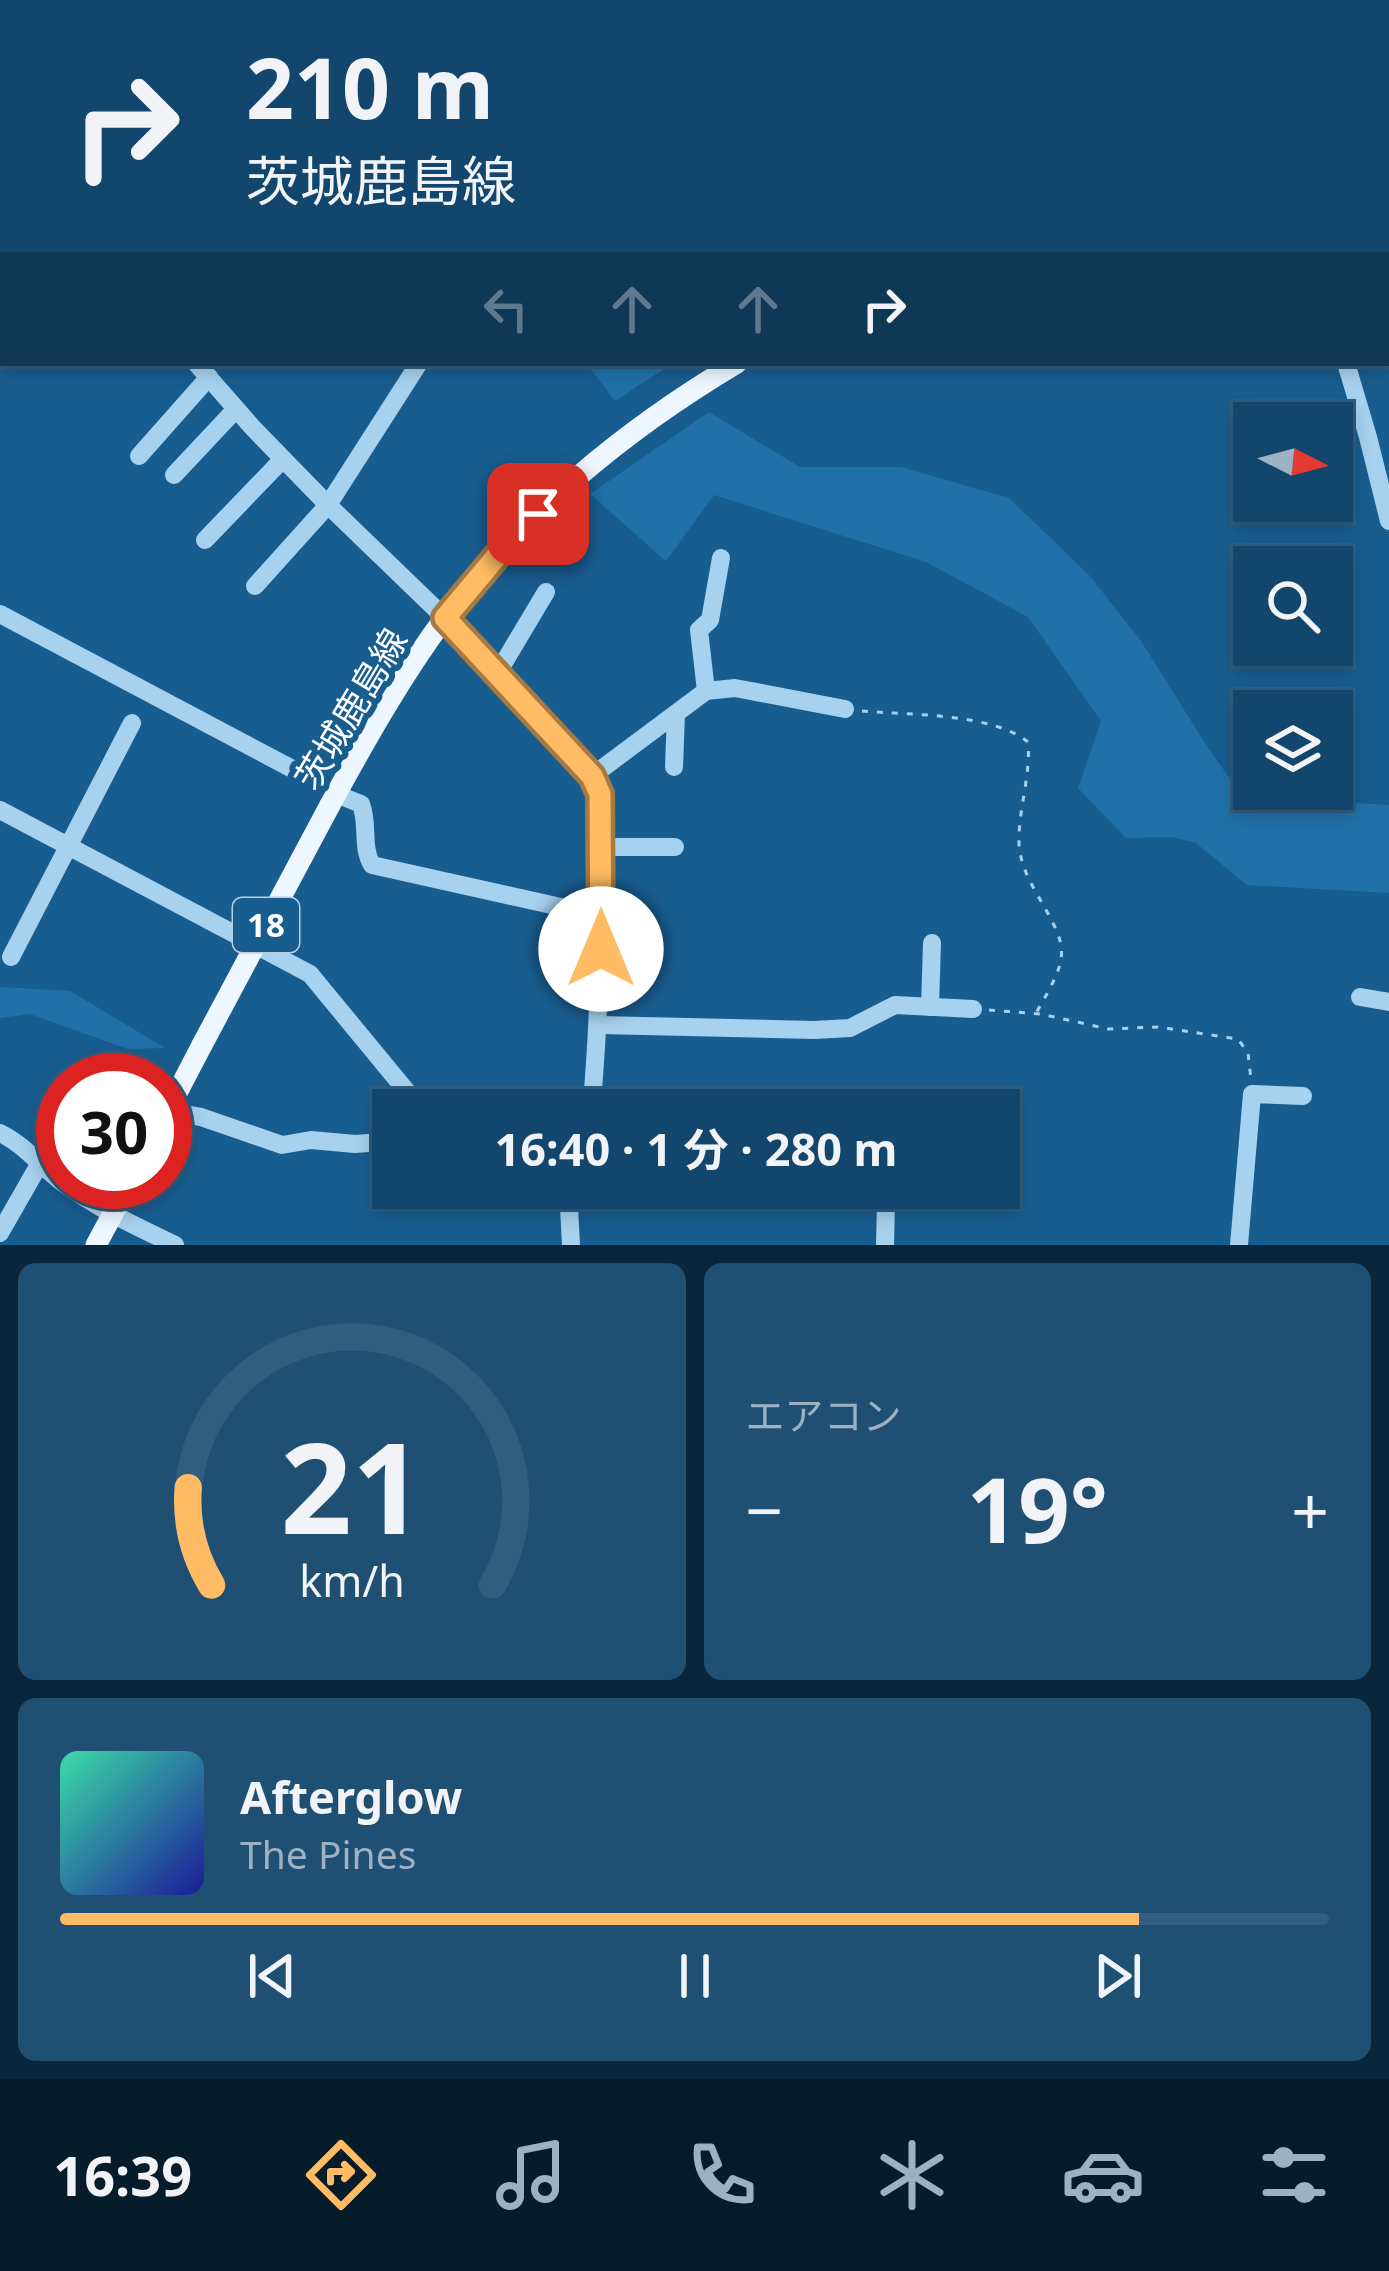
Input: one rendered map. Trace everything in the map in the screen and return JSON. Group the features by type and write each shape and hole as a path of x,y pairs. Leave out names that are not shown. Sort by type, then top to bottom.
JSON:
{"main road":[{"name":"茨城鹿島線","path":"192,1064 333,799 445,618 502,550 613,446 732,366"},
{"path":"96,1245 116,1209"}],"street":[{"path":"255,586 328,506 417,366"},
{"path":"1347,366 1389,521"},
{"path":"139,456 202,370 592,776 600,794 602,916 592,1089"},
{"path":"174,476 236,409"},
{"path":"205,541 283,458"},
{"path":"706,691 699,630 710,620 721,558"},
{"path":"497,674 546,592"},
{"path":"0,614 302,774 313,770 335,742 359,754"},
{"path":"592,776 706,691 735,688 845,709"},
{"path":"674,767 676,714"},
{"path":"11,957 132,723"},
{"path":"333,799 361,804 366,818 364,852 372,866 602,916"},
{"path":"0,810 310,974 399,1089"},
{"path":"601,847 675,847"},
{"path":"930,1007 932,944"},
{"path":"1360,997 1389,1002"},
{"path":"598,1024 814,1030 850,1028 896,1005 973,1010"},
{"path":"1239,1245 1252,1094 1303,1096"},
{"path":"192,1117 282,1145 311,1140 372,1143"},
{"path":"0,1132 36,1158"},
{"path":"0,1233 36,1169"},
{"path":"106,1209 175,1245"},
{"path":"569,1209 571,1245"},
{"path":"885,1245 886,1209"}],"path":[{"path":"845,709 978,721 1016,732 1028,742 1030,762 1019,843 1024,871 1063,939 1054,983 1036,1013"},
{"path":"973,1010 1036,1013 1108,1029 1158,1027 1238,1039 1248,1054 1252,1094"}],"shaded area":[{"path":"588,366 668,366 615,401"},
{"path":"709,412 800,467 901,467 1009,498 1089,575 1141,641 1233,783 1233,810 1353,810 1353,803 1389,805 1389,893 1247,885 1196,843 1172,837 1126,838 1078,788 1101,721 1028,617 926,562 714,495 666,561 590,494"},
{"path":"0,987 70,991 165,1048 128,1049 30,1014 0,1018"}],"route":[{"path":"538,514 445,618 592,776 600,794 601,949"}]}
